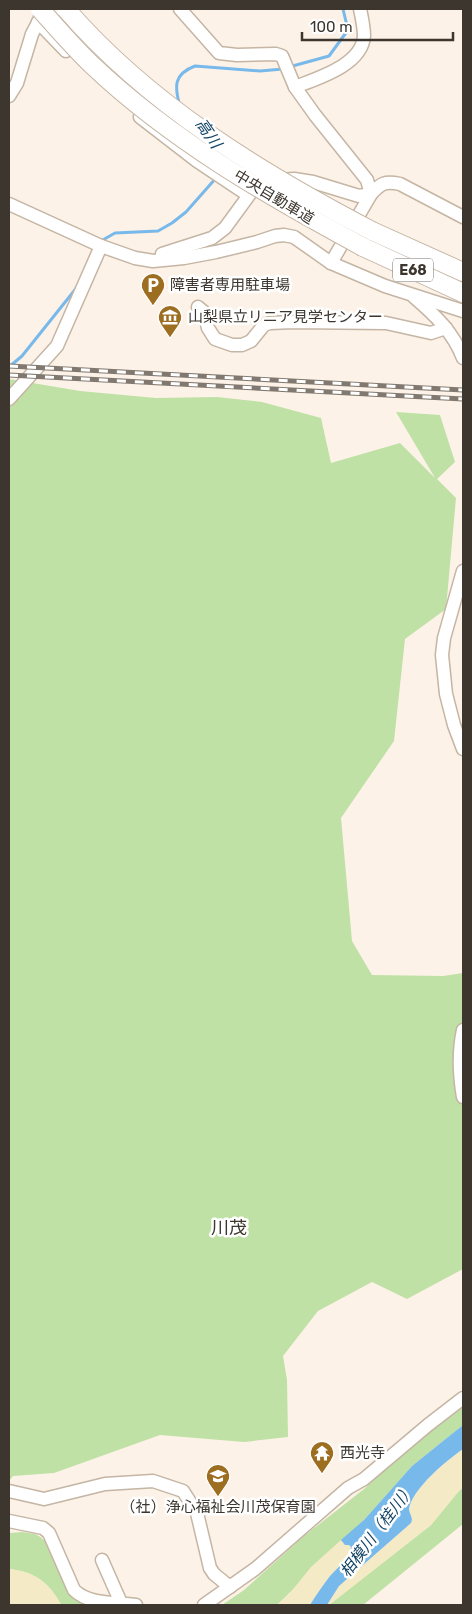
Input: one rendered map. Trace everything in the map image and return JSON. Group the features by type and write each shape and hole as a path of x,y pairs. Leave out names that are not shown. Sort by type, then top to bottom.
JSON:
{"highway":[{"name":"中央自動車道","path":"66,9 128,70 192,122 272,175 372,232 463,272"},
{"name":"中央自動車道","path":"39,15 126,94 215,162 311,219 363,247 463,293"}],"street":[{"path":"9,96 17,83 39,15 45,9"},
{"path":"180,9 219,54 276,54 282,56 294,84 367,180 371,194"},
{"path":"294,84 336,70 351,60 360,50 364,38 364,23 360,9"},
{"path":"39,15 111,93 156,130 248,196"},
{"path":"135,258 164,254 212,238 225,228 248,196 262,182 294,179 313,182 359,196 371,194"},
{"path":"331,263 371,194 380,184 390,182 400,184 463,217"},
{"path":"9,204 101,246 135,258 153,261 184,258 257,242 275,236 294,237 331,263 385,286 463,311"},
{"path":"9,399 57,346 101,246"},
{"path":"410,294 432,312 446,328 455,340 463,358"},
{"path":"198,307 204,312 208,328 215,339 232,345 242,345 250,341 264,325 270,323 386,322 431,333 446,328"},
{"path":"463,571 444,638 442,655 446,694 454,725 463,749"},
{"path":"463,1030 459,1048 463,1097"},
{"path":"204,1605 254,1569 348,1488 364,1479 463,1398"},
{"path":"9,1491 44,1498 105,1484 153,1482 183,1491 197,1513 210,1568 214,1574 230,1587"},
{"path":"9,1521 43,1528 49,1533 74,1590 80,1596 95,1600 136,1605"},
{"path":"102,1560 121,1603"}],"green space":[{"path":"9,379 80,391 156,398 217,397 262,402 321,418 331,463 400,443 435,478 396,412 440,415 455,462 437,479 456,498 446,609 405,639 394,741 341,818 352,941 372,975 443,976 463,973 463,1269 407,1299 372,1282 318,1311 283,1356 287,1380 288,1437 244,1442 160,1435 54,1473 13,1476 9,1481"},
{"path":"463,1404 463,1425 412,1466 364,1520 277,1605 222,1605 244,1590 304,1536 364,1489 412,1445"},
{"path":"463,1487 463,1524 363,1605 329,1605 431,1525"},
{"path":"9,1533 35,1534 44,1540 50,1548 71,1596 79,1602 92,1605 61,1605 46,1584 34,1576 9,1569"}],"sand":[{"path":"463,1449 463,1487 431,1525 327,1605 339,1586 411,1523 412,1519 409,1509 417,1492 431,1476"},
{"path":"341,1540 345,1545 351,1547 348,1556 330,1576 310,1605 277,1605 290,1593 311,1567"},
{"path":"9,1569 26,1572 40,1579 61,1604 9,1605"}],"water":[{"name":"相模川（桂川）","path":"463,1425 463,1449 448,1460 416,1493 409,1509 412,1519 411,1523 339,1586 327,1605 310,1605 330,1576 343,1563 350,1552 351,1547 345,1545 341,1540 364,1520 412,1466"}],"waterway":[{"name":"高川","path":"289,67 329,56 348,30 343,9"},
{"name":"高川","path":"180,106 177,82 183,73 195,66 260,71 283,69"},
{"name":"高川","path":"101,241 115,233 158,231 186,212 216,178"},
{"name":"高川","path":"9,367 22,356 78,286"}],"railway":[{"path":"9,366 463,390"},
{"path":"9,375 463,399"}],"place":[{"name":"障害者専用駐車場","path":"153,306"},
{"name":"山梨県立リニア見学センター","path":"170,338"},
{"name":"西光寺","path":"322,1474"},
{"name":"（社）浄心福祉会川茂保育園","path":"218,1497"}],"district":[{"name":"川茂","path":"229,1228"}]}
